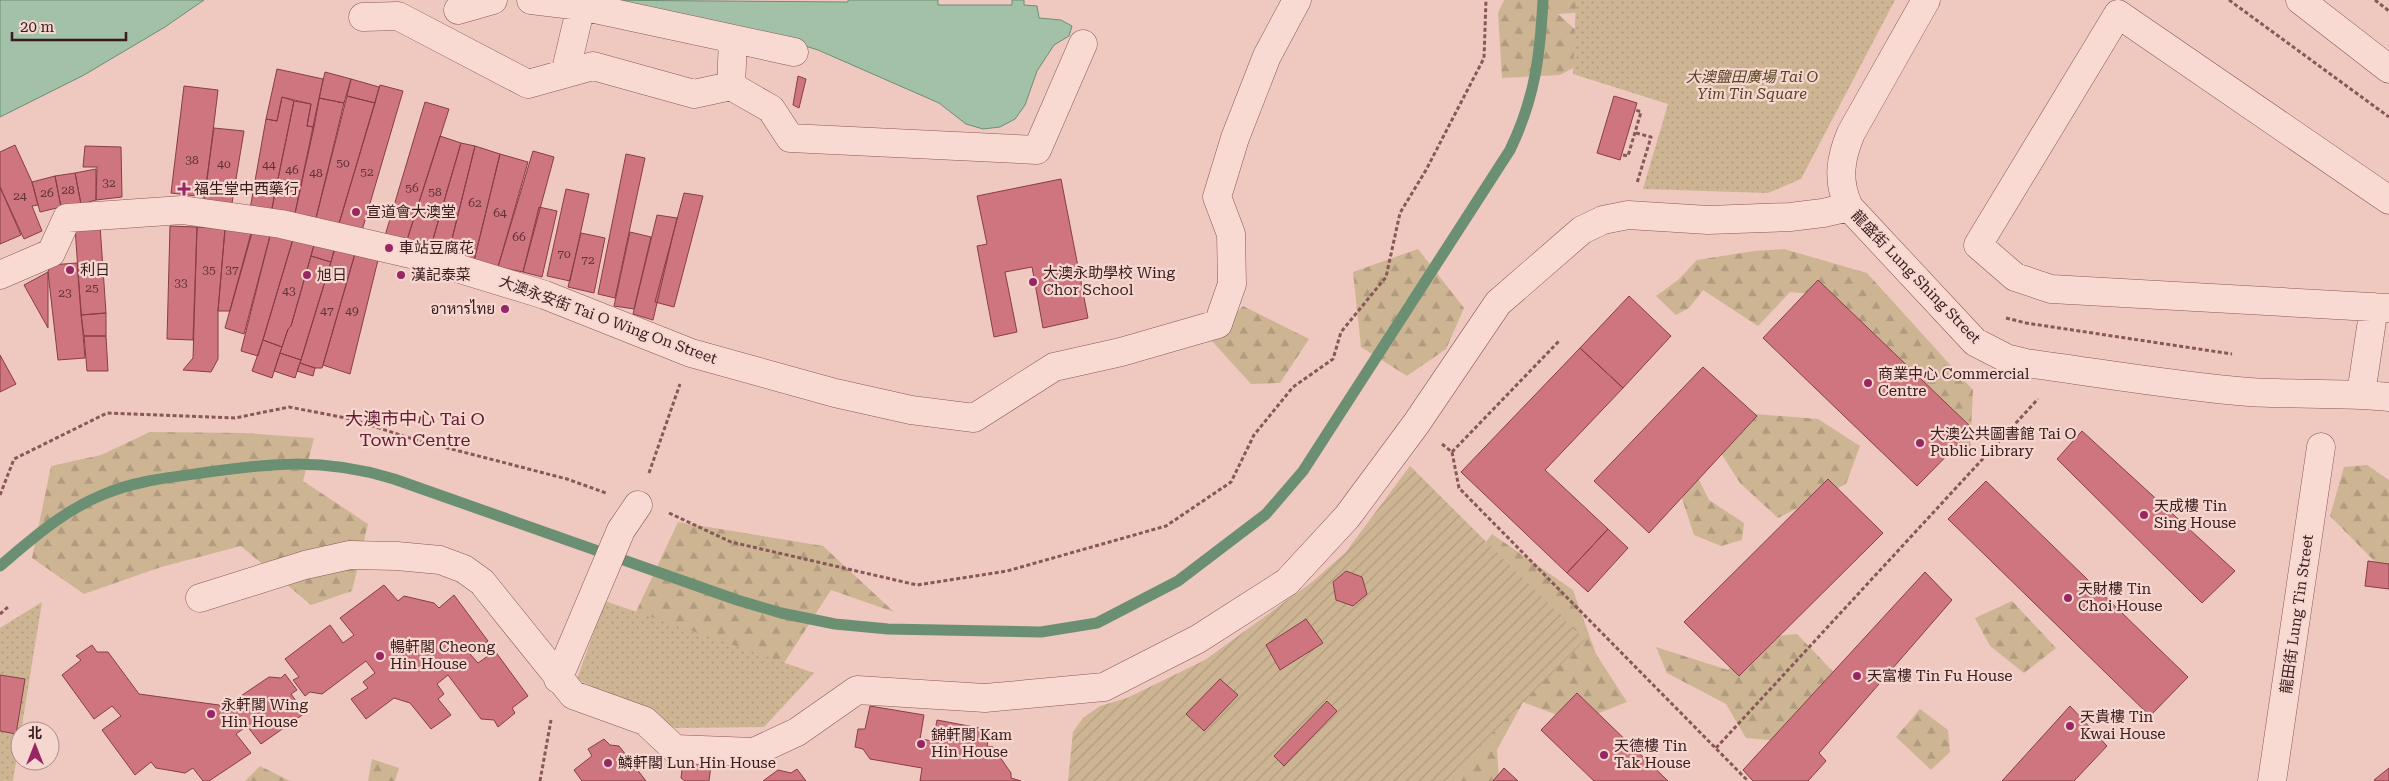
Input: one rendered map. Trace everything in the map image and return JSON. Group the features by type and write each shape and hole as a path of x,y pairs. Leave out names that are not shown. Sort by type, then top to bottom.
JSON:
{"street":[{"path":"458,10 493,0"},
{"path":"532,0 581,6 794,52"},
{"name":"大澳永安街 Tai O Wing On Street","path":"0,275 51,253 67,218 182,210 281,224 411,254 546,295 691,353 836,393 911,410 974,418 1054,367 1121,352 1218,324 1232,284 1231,234 1217,197 1235,138 1267,56 1297,0"},
{"name":"龍盛街 Lung Shing Street","path":"1926,0 1851,132 1843,153 1840,174 1843,194 1849,207 1975,342 2006,358 2197,387 2289,394 2362,394 2389,397"},
{"path":"2300,0 2389,69"},
{"path":"565,74 581,6"},
{"path":"2362,394 2382,307 2051,289 2015,277 1978,245 2118,14 2389,200"},
{"path":"363,17 398,16 528,84 593,66 694,94 731,86 771,109 790,138 1037,150 1083,44"},
{"path":"731,86 733,39"},
{"path":"200,598 306,565 350,555 397,556 440,560 464,569 482,582 572,695 645,721 676,749 754,752 797,732 857,690 985,698 1104,687 1198,639 1287,582 1347,517 1416,424 1498,303 1582,230 1603,220 1628,215 1708,220 1790,217 1823,213 1849,207"},
{"name":"龍田街 Lung Tin Street","path":"2272,781 2322,447"},
{"path":"558,678 621,530 638,505"}],"path":[{"path":"0,495 14,459 107,413 236,418 289,407 351,420 413,439 567,479 638,505 672,514 731,542 917,585 1007,571 1166,526 1231,482 1254,435 1293,387 1333,359 1341,332 1386,277 1400,213 1426,170 1484,58 1486,0"},
{"path":"2229,0 2389,117"},
{"path":"2375,0 2389,11"},
{"path":"1623,155 1628,156 1636,132 1641,112 1636,110"},
{"path":"1628,215 1651,137 1636,132"},
{"path":"1452,452 1560,340"},
{"path":"638,505 691,353"},
{"path":"1716,748 2041,395"},
{"path":"1416,424 1452,452 1459,488 1748,781"},
{"path":"0,614 8,607"},
{"path":"540,781 558,678"}],"green space":[{"path":"1504,0 1603,0 1604,11 1558,14 1601,53 1560,75 1502,78 1498,13"},
{"name":"大澳鹽田廣場 Tai O Yim Tin Square","path":"1576,0 1895,0 1801,179 1768,193 1643,189 1668,104 1573,74"},
{"path":"1418,249 1464,308 1446,349 1407,376 1361,347 1353,272"},
{"path":"1784,249 1867,273 1973,390 1970,451 1936,430 1823,295 1790,292 1758,326 1703,290 1689,308 1676,315 1656,296 1678,280 1697,260 1754,251"},
{"path":"1243,306 1309,339 1280,383 1251,384 1211,340"},
{"path":"1756,414 1818,419 1860,446 1846,484 1778,518 1740,483 1715,444"},
{"path":"150,432 245,433 314,438 303,481 368,524 352,591 311,605 241,546 161,567 84,594 32,558 51,466 101,455"},
{"path":"1691,464 1709,500 1744,523 1742,540 1721,546 1694,535 1676,480"},
{"path":"2367,465 2389,480 2389,576 2330,516 2344,467"},
{"path":"1410,466 1585,640 1445,781 1068,781 1073,732 1083,718 1100,706 1127,698 1205,660 1312,582 1345,553"},
{"path":"678,522 823,546 894,612 831,590 757,705 620,646"},
{"path":"1492,534 1573,590 1596,654 1627,702 1576,722 1523,702 1497,750 1499,781 1422,781 1457,579"},
{"path":"605,601 814,673 764,727 675,728 577,679"},
{"path":"2012,601 2056,648 2024,673 1990,646 1975,618"},
{"path":"42,602 23,721 10,721 10,771 15,771 13,781 0,781 0,628"},
{"path":"1797,634 1846,685 1790,742 1746,738 1726,704 1667,673 1656,647 1728,670 1752,638"},
{"path":"1920,709 1948,730 1950,752 1931,770 1896,737"},
{"path":"372,759 399,768 395,781 368,781"},
{"path":"260,766 288,780 292,781 245,781"}],"shaded area":[{"path":"0,0 204,0 165,27 84,75 0,117"},
{"path":"584,0 848,2 848,0 938,0 938,5 1012,5 1012,0 1024,0 1024,5 1037,6 1039,18 1061,20 1072,26 1069,36 1054,45 1037,71 1025,105 1015,119 1000,127 983,129 966,124 939,103 818,50 760,32"}],"building":[{"path":"277,69 323,79 314,127 307,126 311,104 282,97 277,121 266,119"},
{"path":"325,72 351,79 344,103 319,98"},
{"path":"798,76 806,79 799,108 793,105"},
{"path":"351,79 379,87 375,103 347,96"},
{"path":"380,85 403,91 361,234 338,227"},
{"path":"184,86 218,90 205,197 171,193"},
{"path":"347,96 375,103 338,227 315,222"},
{"path":"1614,96 1637,103 1620,160 1597,153"},
{"path":"282,97 294,101 271,213 250,209 266,119 277,121"},
{"path":"319,98 344,103 315,222 294,218"},
{"path":"294,101 311,104 307,126 314,127 294,218 271,213"},
{"path":"425,102 449,109 407,240 384,239"},
{"path":"214,128 244,131 231,209 203,205"},
{"path":"440,136 461,143 431,246 407,240"},
{"path":"461,143 475,146 449,251 431,246"},
{"path":"15,145 32,182 38,205 32,206 42,231 24,239 0,187 0,152"},
{"path":"85,146 121,147 122,197 96,200 97,167 83,167"},
{"path":"475,146 500,154 473,265 449,251"},
{"path":"533,151 554,157 523,272 498,267"},
{"path":"500,154 528,162 498,267 473,265"},
{"path":"626,154 645,158 615,298 598,294"},
{"path":"96,169 96,200 81,204 75,173"},
{"path":"75,173 81,204 61,207 55,176"},
{"path":"55,176 61,207 40,212 32,182"},
{"path":"1061,179 1088,318 1043,328 1032,267 1005,272 1017,332 994,337 977,246 987,244 977,196"},
{"path":"0,187 21,235 0,244"},
{"path":"566,189 589,194 570,281 547,276"},
{"path":"684,193 703,196 674,307 655,302"},
{"path":"539,207 557,211 542,277 523,272"},
{"path":"657,215 677,218 653,320 633,314"},
{"path":"100,225 106,313 81,315 75,227"},
{"path":"170,226 197,227 193,340 167,339"},
{"path":"253,226 271,232 244,334 225,328"},
{"path":"197,227 225,229 218,311 218,359 211,372 183,370 193,358"},
{"path":"225,229 253,229 230,311 218,311"},
{"path":"271,232 293,239 258,356 241,351"},
{"path":"630,232 651,237 634,309 614,306"},
{"path":"581,233 605,238 594,293 568,287"},
{"path":"293,239 314,245 291,326 288,329 282,347 263,340"},
{"path":"337,242 356,250 322,368 315,368 300,363"},
{"path":"314,245 335,246 331,262 311,256"},
{"path":"356,250 379,256 350,374 323,365"},
{"path":"311,256 331,262 301,360 280,353 288,329 291,326"},
{"path":"77,263 85,358 58,360 48,272 50,265"},
{"path":"48,272 48,328 24,285"},
{"name":"商業中心 Commercial Centre","path":"1818,280 1973,429 1917,486 1763,338"},
{"path":"1629,296 1671,336 1623,388 1580,348"},
{"path":"106,313 106,336 84,336 81,315"},
{"path":"84,336 106,336 108,371 87,371"},
{"path":"263,340 282,347 272,378 252,371"},
{"path":"1580,348 1623,388 1545,470 1608,529 1567,573 1461,472"},
{"path":"280,353 301,360 295,378 274,371"},
{"path":"0,355 16,384 0,392"},
{"path":"300,363 315,368 313,376 297,371"},
{"path":"1703,367 1757,416 1649,533 1594,481"},
{"name":"天成樓 Tin Sing House","path":"2082,431 2235,571 2202,603 2057,459"},
{"path":"1828,479 1883,533 1739,676 1684,622"},
{"name":"天財樓 Tin Choi House","path":"1986,481 2188,677 2150,716 1948,519"},
{"path":"1608,529 1628,548 1588,592 1567,573"},
{"path":"2368,561 2389,564 2389,589 2365,586"},
{"path":"1346,571 1362,577 1367,594 1353,606 1336,600 1333,582"},
{"name":"天富樓 Tin Fu House","path":"1925,572 1952,600 1819,753 1826,761 1808,781 1753,781 1743,770"},
{"name":"暢軒閣 Cheong Hin House","path":"384,585 398,601 404,596 434,603 439,608 454,595 488,641 470,654 478,663 495,651 528,696 512,708 515,713 498,727 494,720 481,719 448,675 437,684 444,694 438,699 451,715 431,729 410,703 394,698 366,719 351,699 368,688 363,682 375,673 366,661 322,694 310,692 305,696 293,680 299,677 285,659 330,625 343,643 354,635 340,618"},
{"path":"1306,619 1323,643 1280,670 1266,645"},
{"name":"永軒閣 Wing Hin House","path":"92,645 97,652 108,652 139,694 226,706 269,677 281,678 285,674 297,690 291,694 305,713 261,744 247,726 236,734 251,753 209,781 203,781 193,768 185,773 156,768 151,762 135,775 102,730 121,716 112,706 94,719 62,675 81,660 76,656"},
{"path":"0,675 25,679 18,721 10,721 10,733 0,731"},
{"path":"1220,679 1238,695 1204,731 1186,714"},
{"name":"天德樓 Tin Tak House","path":"1577,693 1668,781 1594,781 1541,730"},
{"path":"1327,701 1337,711 1284,766 1274,756"},
{"name":"錦軒閣 Kam Hin House","path":"870,706 924,715 920,739 933,741 937,720 990,730 987,746 993,747 1011,773 1011,778 1021,781 920,781 922,768 870,759 863,749 855,747 858,729 865,729"},
{"name":"天貴樓 Tin Kwai House","path":"2070,706 2107,746 2074,781 2002,781"},
{"name":"鱗軒閣 Lun Hin House","path":"604,739 610,745 619,746 646,781 582,781 574,770 592,756 588,749"},
{"path":"683,761 711,765 709,781 685,781 681,778"},
{"path":"1504,768 1518,781 1493,781"},
{"path":"2389,768 2389,781 2374,780"},
{"name":"鱗軒閣 Lun Hin House","path":"797,769 806,781 763,781 778,770 791,773"}],"waterway":[{"path":"0,566 61,517 102,495 125,487 160,479 247,467 295,464 319,465 343,467 394,479 737,600 781,613 835,624 888,629 1041,632 1097,623 1178,581 1266,514 1303,471 1510,150 1525,112 1535,76 1543,0"}],"place":[{"name":"福生堂中西藥行","path":"184,189"},
{"name":"宣道會大澳堂","path":"356,212"},
{"name":"車站豆腐花","path":"389,248"},
{"name":"利日","path":"70,270"},
{"name":"旭日","path":"307,275"},
{"name":"漢記泰菜","path":"401,275"},
{"name":"大澳永助學校 Wing Chor School","path":"1033,282"},
{"name":"อาหารไทย","path":"505,309"},
{"name":"商業中心 Commercial Centre","path":"1868,383"},
{"name":"大澳公共圖書館 Tai O Public Library","path":"1920,443"},
{"name":"天成樓 Tin Sing House","path":"2144,515"},
{"name":"天財樓 Tin Choi House","path":"2068,598"},
{"name":"暢軒閣 Cheong Hin House","path":"380,656"},
{"name":"天富樓 Tin Fu House","path":"1857,676"},
{"name":"永軒閣 Wing Hin House","path":"211,714"},
{"name":"天貴樓 Tin Kwai House","path":"2070,726"},
{"name":"錦軒閣 Kam Hin House","path":"921,744"},
{"name":"天德樓 Tin Tak House","path":"1604,755"},
{"name":"鱗軒閣 Lun Hin House","path":"608,763"}],"district":[{"name":"大澳市中心 Tai O Town Centre","path":"415,428"}]}
